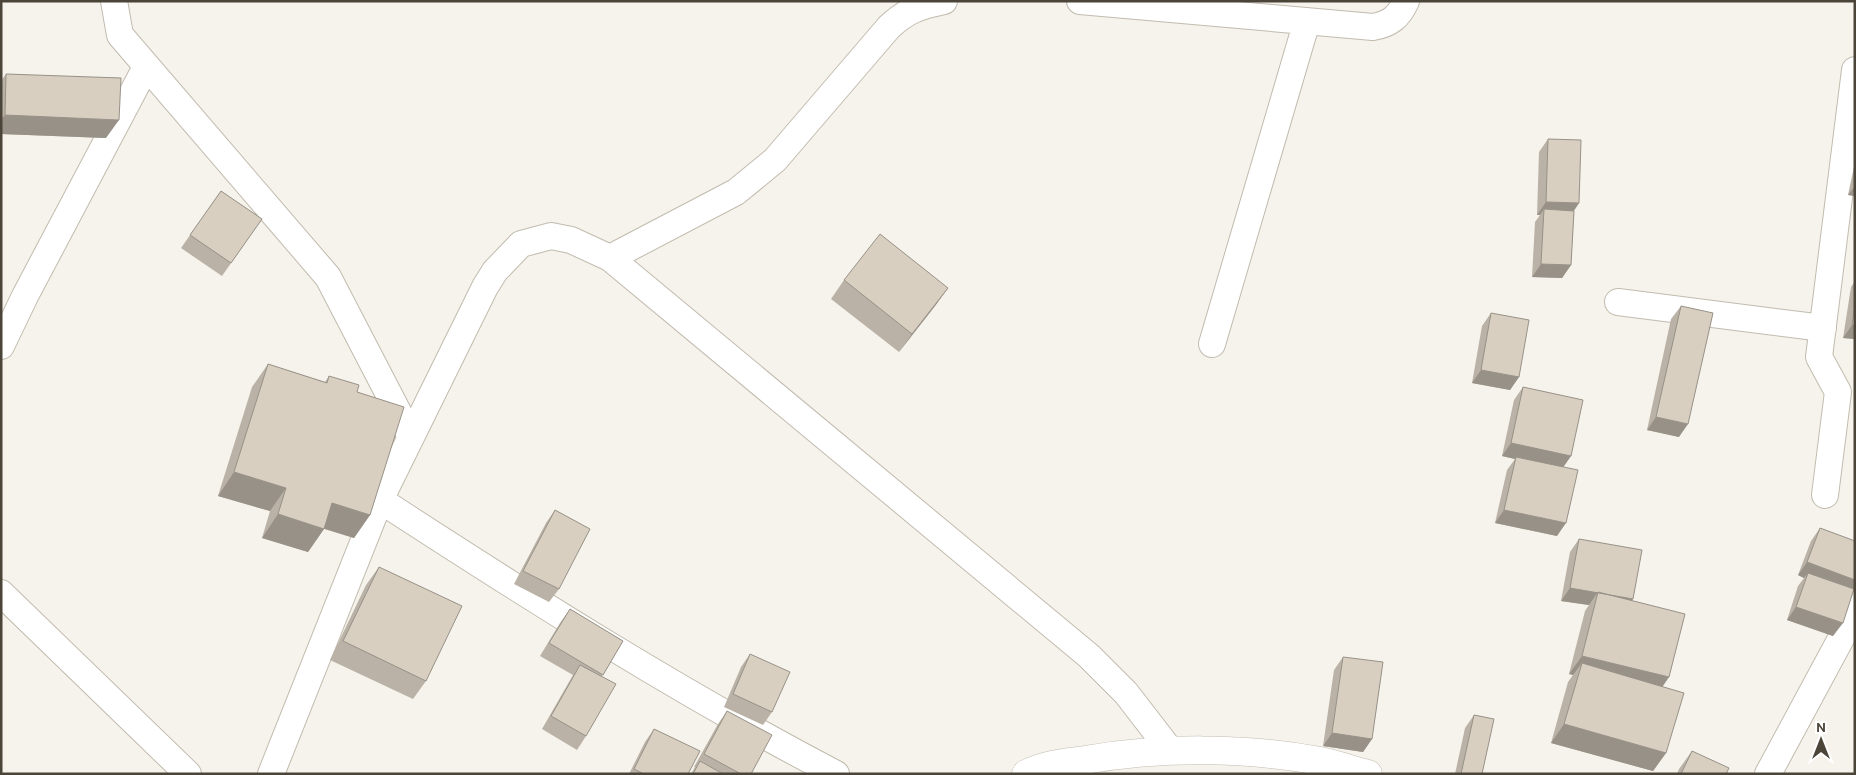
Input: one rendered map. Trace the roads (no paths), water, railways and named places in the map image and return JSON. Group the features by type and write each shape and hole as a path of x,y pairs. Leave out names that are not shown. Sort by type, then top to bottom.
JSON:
{"street":[{"path":"114,1 120,34 146,67 328,277 412,438"},
{"path":"610,258 736,192 774,160 889,27 904,13 922,5 944,1"},
{"path":"1080,1 1373,27 1382,26 1397,17 1406,1"},
{"path":"1212,344 1308,21"},
{"path":"1,346 25,296 146,67"},
{"path":"1825,496 1838,392 1819,357 1855,70"},
{"path":"271,774 380,500 485,287 508,255 520,244 551,236 571,240 610,258 1089,656 1126,694 1170,750"},
{"path":"1618,302 1823,328"},
{"path":"380,500 528,597 732,719 836,774"},
{"path":"1,593 188,774"},
{"path":"1768,774 1844,633 1855,602"},
{"path":"1026,774 1040,767 1100,757 1170,750 1250,753 1320,761 1368,774"}]}
